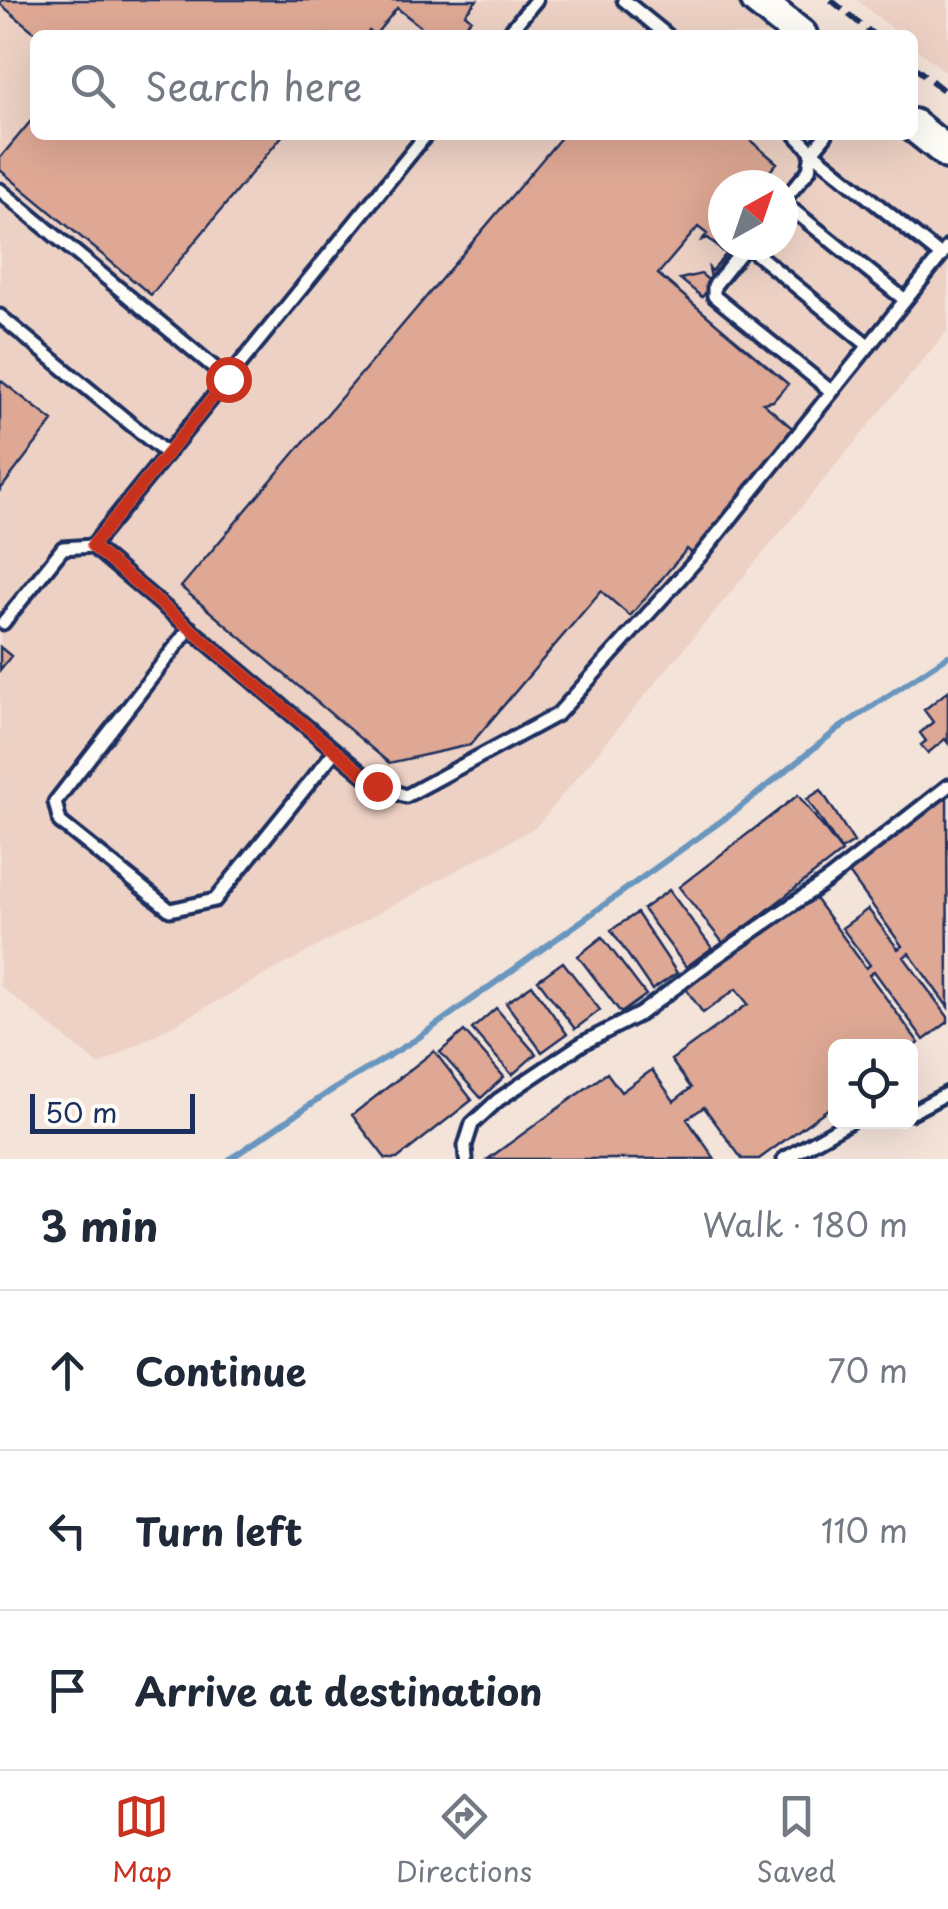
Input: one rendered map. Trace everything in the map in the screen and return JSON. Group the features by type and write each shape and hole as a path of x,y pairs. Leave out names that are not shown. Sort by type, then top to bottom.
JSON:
{"street":[{"path":"758,0 795,30"},
{"path":"918,129 948,153"}],"lane":[{"path":"512,30 536,0"},
{"path":"624,0 661,30"},
{"path":"92,546 422,140"},
{"path":"3,623 62,548 92,546 377,786 406,796 558,714 701,555 944,252 801,140"},
{"path":"798,184 809,170 812,152 822,140"},
{"path":"0,191 228,379"},
{"path":"798,214 905,300"},
{"path":"735,260 714,286 714,296 832,392"},
{"path":"765,260 869,346"},
{"path":"0,316 166,454"},
{"path":"190,628 55,802 60,822 170,910 215,900 335,751"},
{"path":"466,1159 464,1146 472,1124 498,1100 582,1043 640,1014 828,879 948,786"},
{"path":"918,1109 948,1094"},
{"path":"784,1159 836,1129"}],"shaded area":[{"path":"0,0 734,0 772,30 30,30 30,140 910,140 948,170 948,330 536,827 100,1065 0,986"},
{"path":"857,0 948,0 948,74 918,50 918,30 894,30"}],"building":[{"path":"2,0 477,0 465,14 471,19 461,30 456,26 453,30 425,30 397,8 379,30 32,30 0,4"},
{"path":"30,122 30,140 279,140 151,295 0,170 0,158"},
{"path":"559,140 750,140 777,163 771,170 708,170 708,238 702,240 707,234 698,227 658,274 788,384 773,401 763,403 798,433 695,556 687,549 630,616 601,591 470,745 389,763 181,587"},
{"path":"721,260 733,260 702,297 680,279 701,274 712,283 709,268 712,271"},
{"path":"0,380 53,421 0,490"},
{"path":"0,647 11,656 0,670"},
{"path":"948,691 948,743 945,739 928,753 921,745 926,741 920,733 933,722 924,710"},
{"path":"821,790 854,842 841,850 807,799"},
{"path":"798,795 842,852 724,944 679,887"},
{"path":"947,796 948,1007 909,953 904,957 948,1022 924,1040 874,971 869,975 916,1039 828,1039 828,1109 759,1159 742,1159 704,1107 687,1119 715,1159 488,1159 607,1073 621,1092 652,1070 674,1101 691,1088 671,1060 748,1004 736,989 703,1013 684,986 811,893 866,968 870,965 842,928 868,909 898,949 902,946 846,869"},
{"path":"669,890 712,948 686,967 643,909"},
{"path":"637,913 677,973 652,990 611,930"},
{"path":"602,937 646,995 621,1013 578,956"},
{"path":"563,962 600,1010 575,1029 538,980"},
{"path":"532,985 567,1034 542,1052 506,1003"},
{"path":"496,1008 536,1054 512,1075 472,1029"},
{"path":"464,1031 504,1077 481,1098 440,1052"},
{"path":"434,1051 472,1100 397,1159 386,1159 352,1115"}],"waterway":[{"path":"230,1159 415,1040 738,809 838,729 948,656"}],"railway":[{"path":"831,0 868,30"},
{"path":"918,70 948,94"}],"route":[{"path":"228,379 92,546 377,786"}]}
